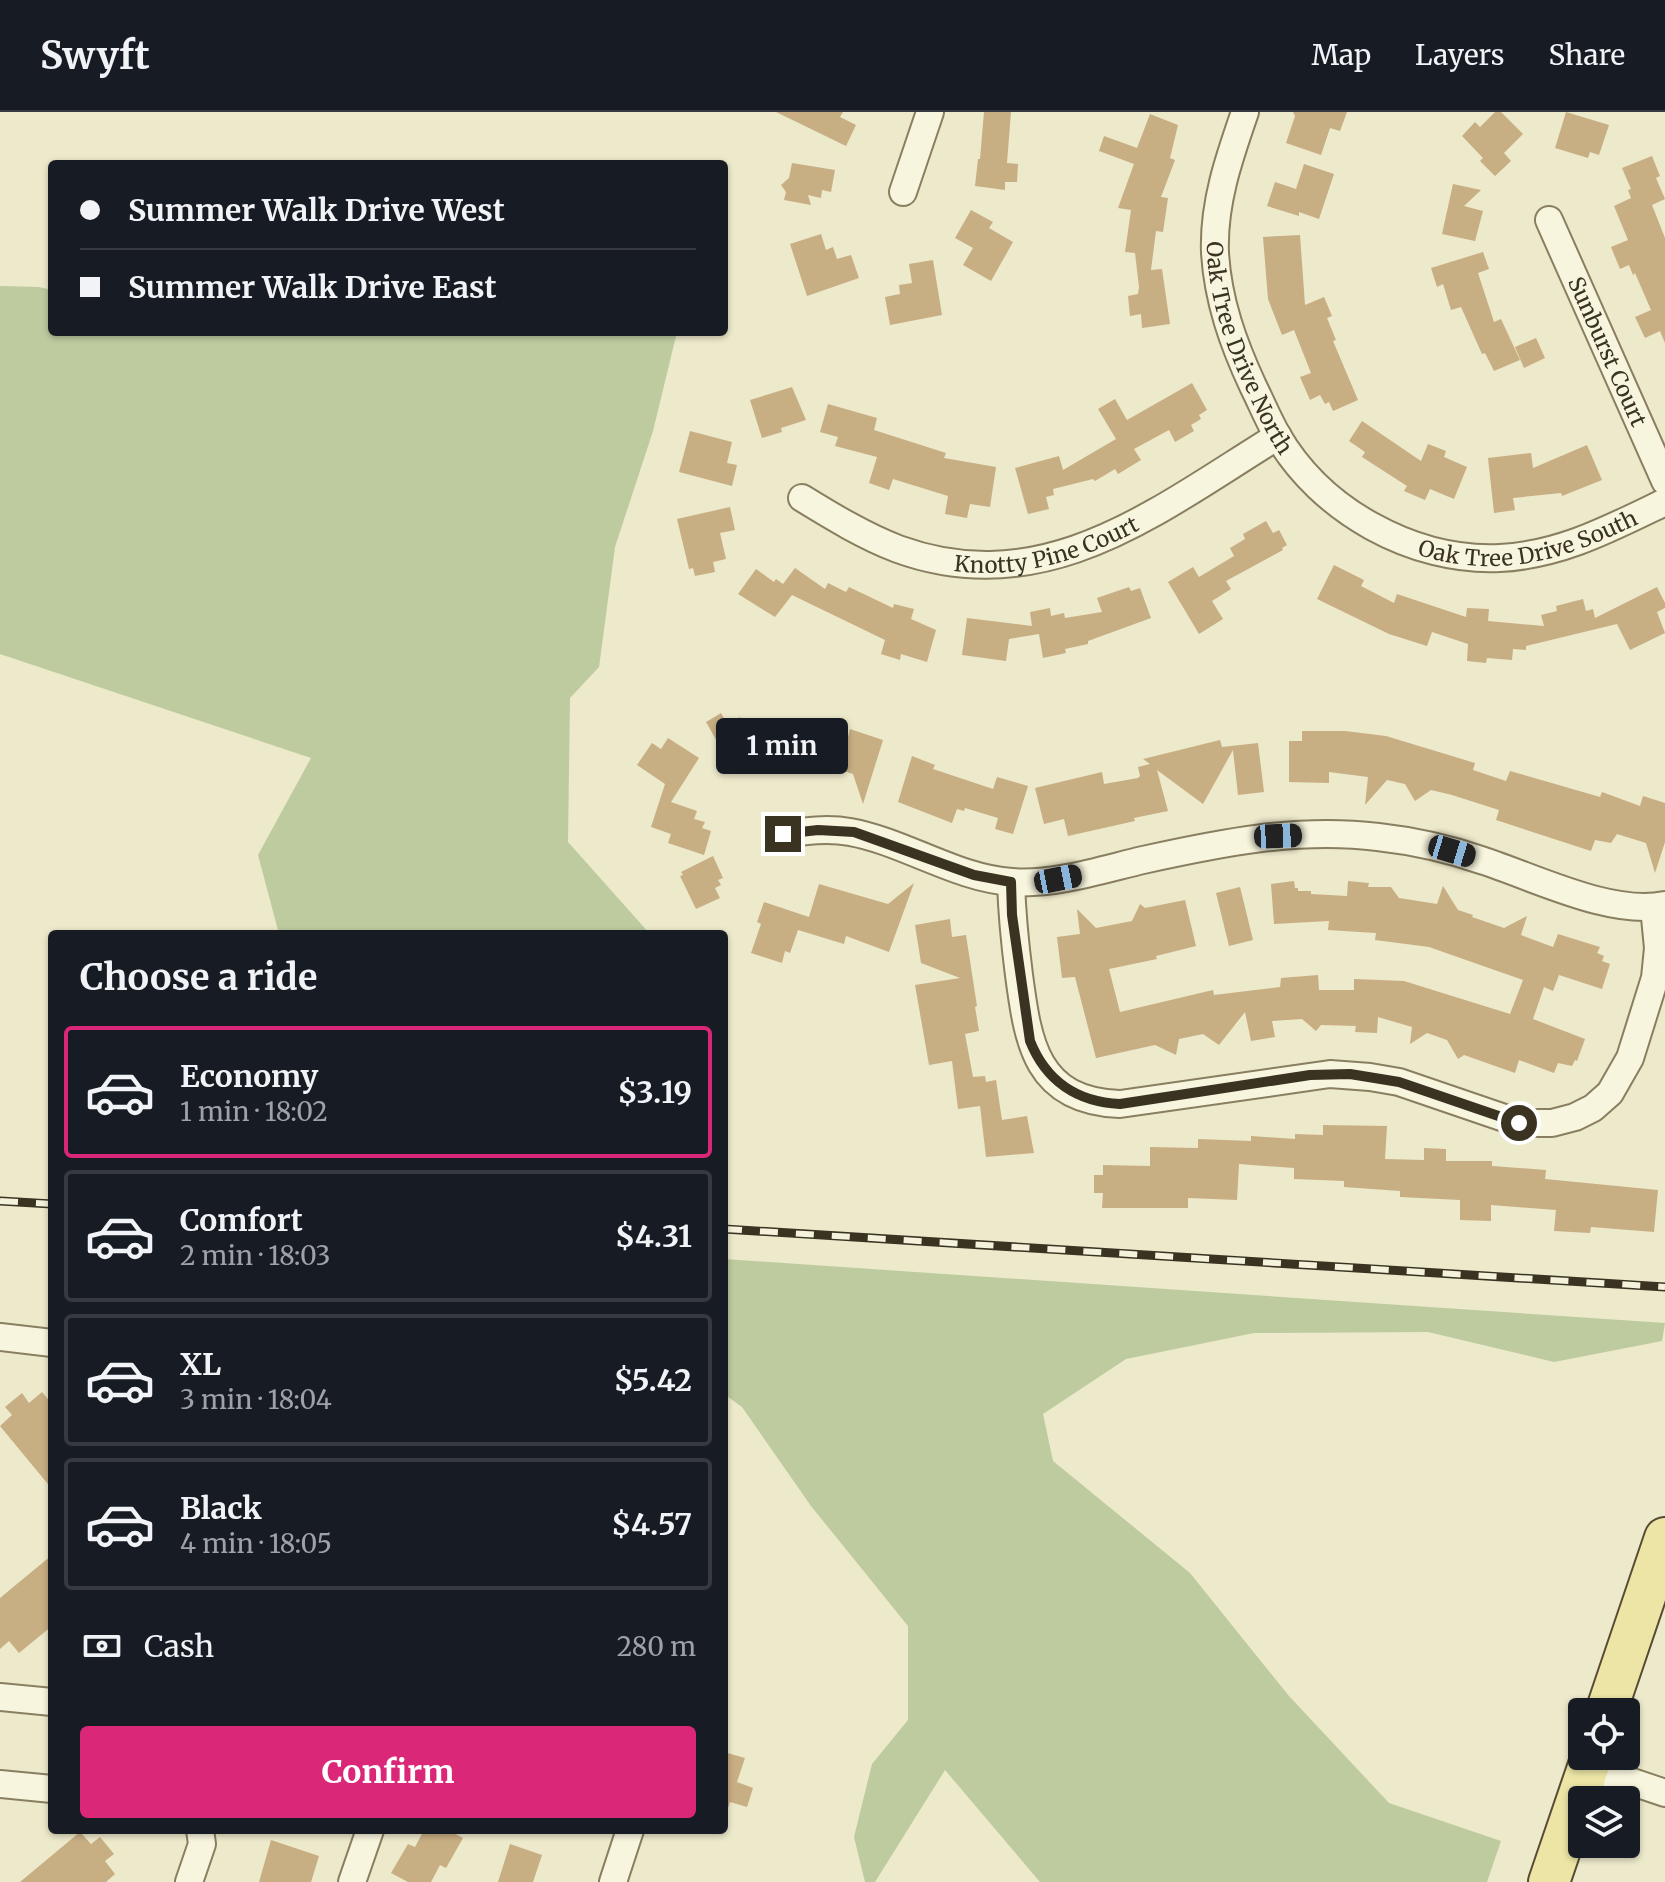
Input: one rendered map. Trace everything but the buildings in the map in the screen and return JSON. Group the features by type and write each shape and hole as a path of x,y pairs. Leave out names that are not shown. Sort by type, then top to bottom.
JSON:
{"main road":[{"path":"1611,1698 1665,1538"},
{"path":"1549,1882 1587,1770"}],"street":[{"path":"903,192 930,112"},
{"name":"Oak Tree Drive North","path":"1245,112 1225,170 1219,200 1216,262 1222,303 1236,352 1278,436 1302,469 1355,516 1390,536"},
{"name":"Sunburst Court","path":"1549,220 1665,481"},
{"name":"Knotty Pine Court","path":"802,498 856,530 913,554 961,563 1022,563 1062,555 1118,533 1278,436"},
{"name":"Oak Tree Drive South","path":"1390,536 1449,554 1518,557 1577,543 1665,502"},
{"path":"783,834 818,830 854,832 974,875 1011,882 1058,879 1248,839 1319,834 1380,837 1441,848 1609,903 1661,904 1653,989 1625,1071 1610,1093 1593,1108 1567,1120 1527,1124 1511,1121 1399,1082 1340,1074 1310,1075 1120,1104 1100,1103 1064,1088 1037,1058 1030,1041 1012,915 1011,882"},
{"path":"0,1337 48,1343"},
{"path":"0,1697 48,1702"},
{"path":"1611,1770 1665,1793"},
{"path":"0,1784 48,1789"},
{"path":"189,1882 202,1844 201,1834"},
{"path":"352,1882 369,1834"},
{"path":"613,1882 629,1834"}],"green space":[{"path":"0,286 48,289 48,336 676,336 653,431 615,547 599,667 570,698 568,842 646,930 278,930 258,855 311,758 0,654"},
{"path":"728,1259 1665,1323 1662,1341 1554,1362 1428,1332 1254,1333 1126,1359 1043,1414 1053,1461 1190,1573 1289,1696 1389,1803 1501,1841 1487,1882 1040,1882 945,1770 875,1882 865,1882 854,1837 872,1764 908,1720 908,1626 811,1506 742,1407 728,1397"}],"railway":[{"path":"0,1201 48,1204"},
{"path":"728,1229 1665,1287"}],"route":[{"path":"783,834 818,830 854,832 974,875 1011,882 1012,915 1030,1041 1037,1058 1049,1074 1064,1088 1082,1097 1100,1103 1120,1104 1310,1075 1350,1074 1399,1082 1519,1123"}]}
